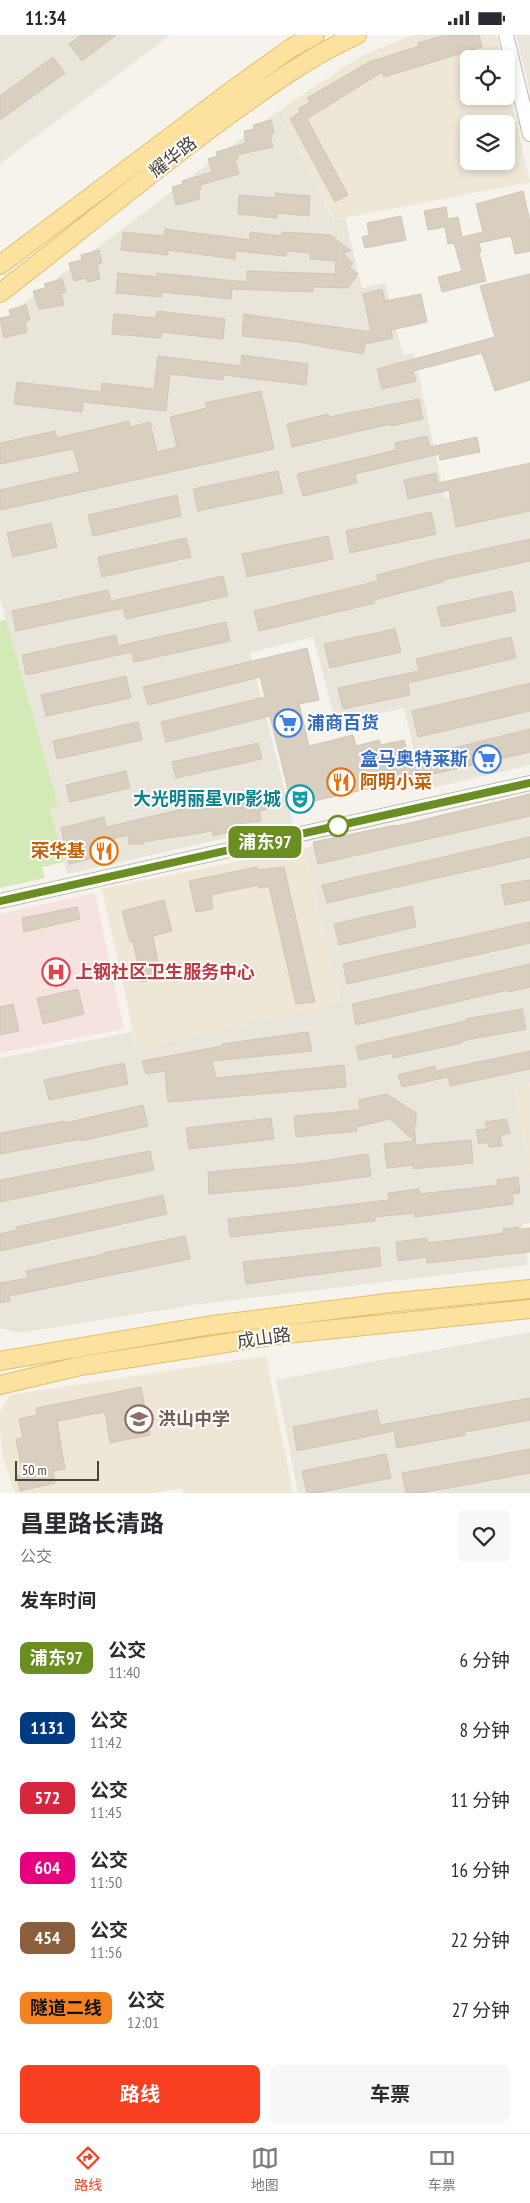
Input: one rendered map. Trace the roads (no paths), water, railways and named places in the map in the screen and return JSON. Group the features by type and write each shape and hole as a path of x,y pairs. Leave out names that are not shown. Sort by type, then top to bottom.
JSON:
{"main road":[{"name":"耀华路","path":"0,265 262,68 291,47 315,35"},
{"name":"耀华路","path":"0,293 171,157 226,117 300,65 357,35"},
{"name":"成山路","path":"0,1361 212,1325 387,1303 530,1289"},
{"name":"成山路","path":"0,1385 80,1366 278,1335 530,1309"}],"street":[{"path":"506,35 530,134"},
{"path":"0,901 530,783"}],"place":[{"name":"浦商百货","path":"288,723"},
{"name":"盒马奥特莱斯","path":"487,759"},
{"name":"阿明小菜","path":"341,782"},
{"name":"大光明丽星VIP影城","path":"300,799"},
{"name":"荣华基","path":"104,851"},
{"name":"上钢社区卫生服务中心","path":"56,972"},
{"name":"洪山中学","path":"139,1419"}]}
